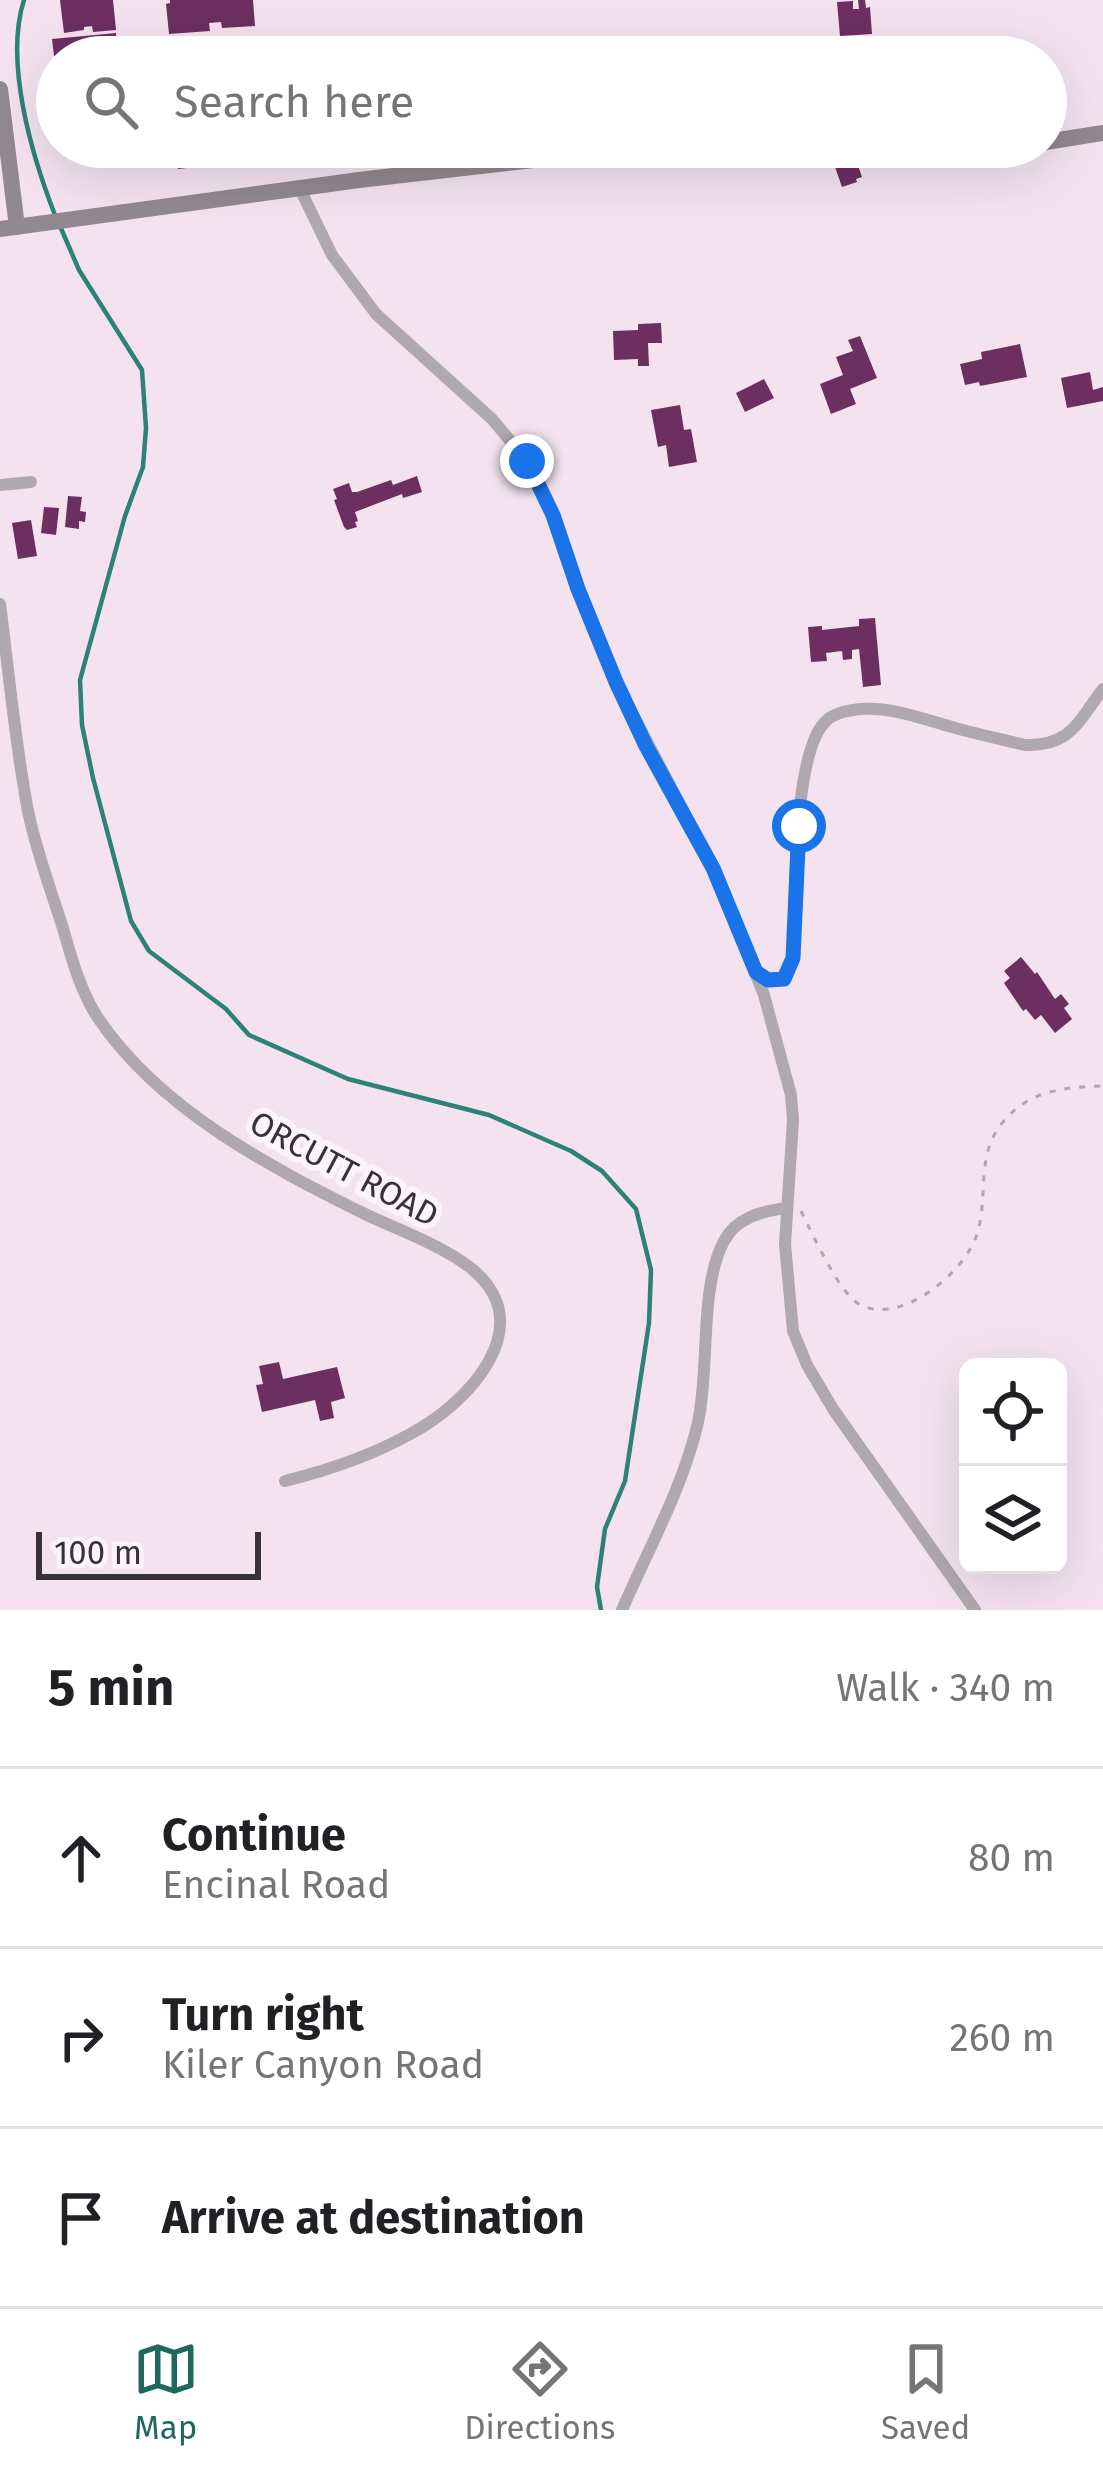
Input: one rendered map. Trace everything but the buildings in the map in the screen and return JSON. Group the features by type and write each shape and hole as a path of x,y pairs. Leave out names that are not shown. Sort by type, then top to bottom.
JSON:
{"street":[{"path":"0,89 8,228 473,168"},
{"path":"1067,139 1103,133"},
{"path":"300,189 332,255 376,314 492,419 527,461 553,515 616,682 713,868 756,972 791,1095 785,1244 793,1331 833,1409 974,1610"},
{"path":"0,485 31,482"},
{"name":"ORCUTT ROAD","path":"0,604 28,812 67,941 96,1014 155,1084 199,1117 269,1165 471,1269 496,1299 501,1331 496,1351 444,1412 390,1444 322,1472 285,1481"},
{"path":"756,972 768,980 784,979 793,958 803,788 808,755 824,722 836,714 886,710 1024,746 1047,746 1066,736 1103,689"},
{"path":"622,1610 686,1462 698,1421 710,1289 718,1254 727,1234 739,1223 766,1210 786,1208"}],"path":[{"path":"788,1186 845,1292 875,1309 909,1303 937,1287 968,1256 981,1217 989,1145 1007,1116 1037,1095 1103,1086"}],"waterway":[{"path":"24,0 17,51 19,80 36,158"},
{"path":"39,168 55,215"},
{"path":"60,226 79,270 142,370 143,467 80,680 82,725 93,778 131,921 149,951 226,1009 249,1035 348,1079 489,1115 571,1151 602,1171 636,1209 651,1270 649,1323 625,1481 605,1529 597,1587 601,1610"}],"route":[{"path":"527,461 553,515 616,682 713,868 756,972 768,980 784,979 793,958 799,826"}]}
